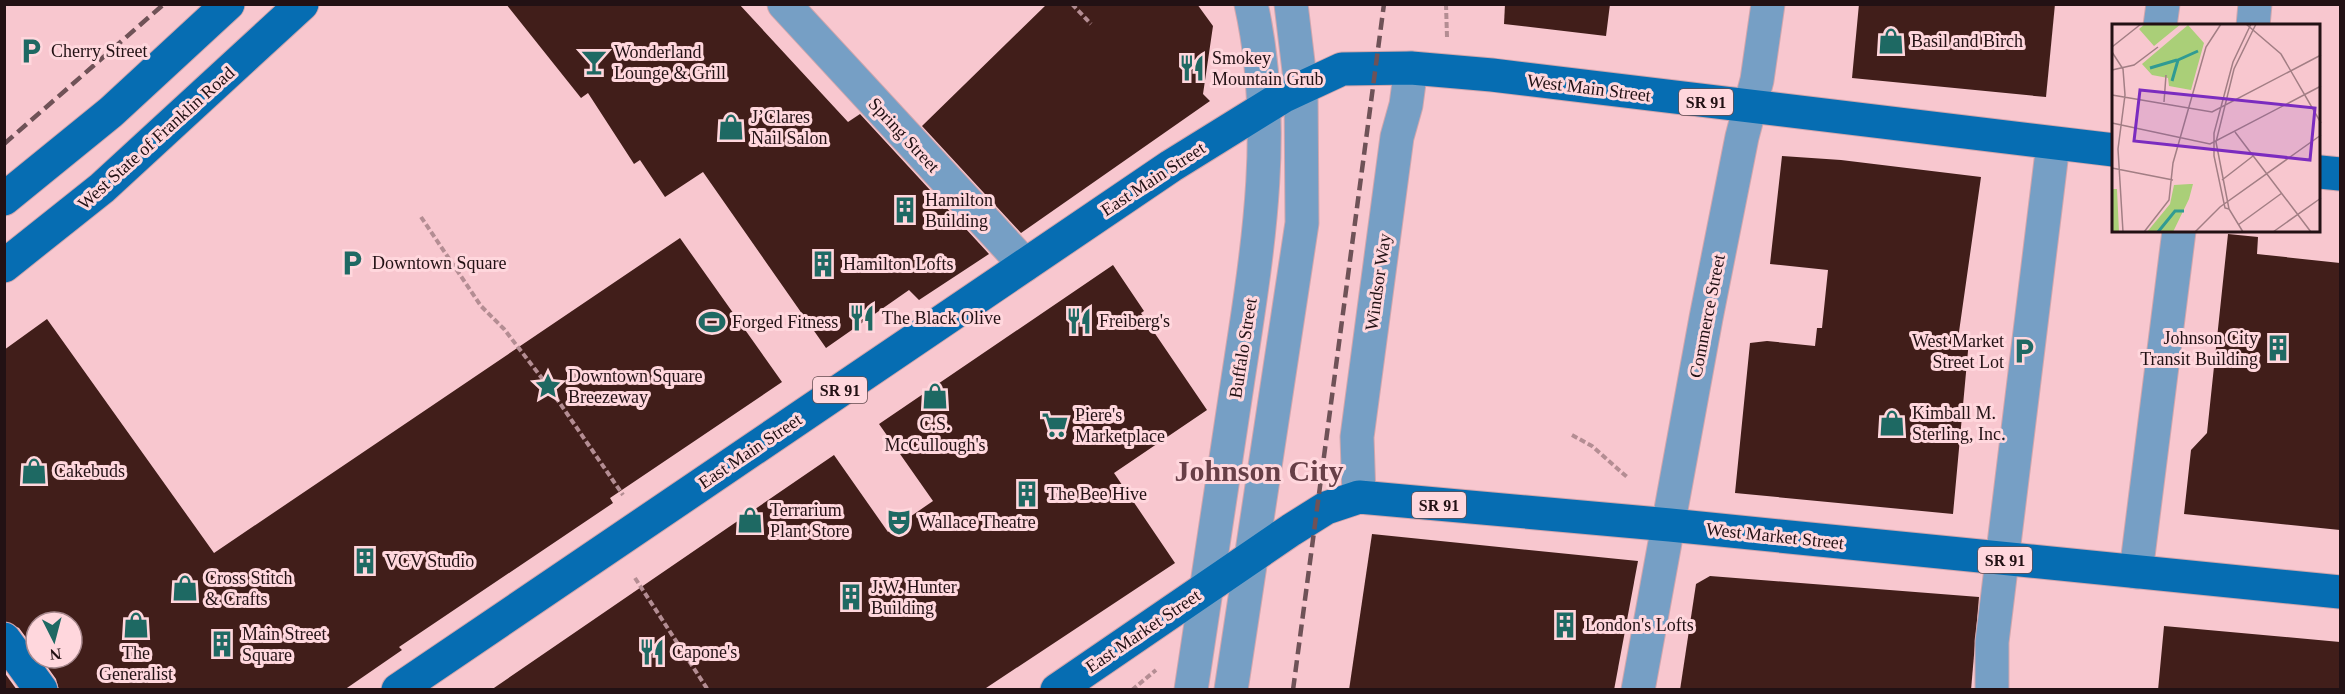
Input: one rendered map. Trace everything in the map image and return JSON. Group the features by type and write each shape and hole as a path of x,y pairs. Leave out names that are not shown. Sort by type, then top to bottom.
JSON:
{"main road":[{"path":"4,199 111,112 228,4"},
{"name":"West State of Franklin Road","path":"4,266 102,188 302,4"},
{"name":"West Main Street","path":"1284,97 1342,69 1411,68 2112,150"},
{"name":"East Main Street","path":"398,690 1171,166 1284,97"},
{"path":"2321,172 2340,174"},
{"name":"West Market Street","path":"1229,572 1326,508 1359,497 1670,525 2340,592"},
{"name":"East Market Street","path":"1057,690 1229,572"},
{"path":"4,639 41,690"}],"street":[{"name":"Spring Street","path":"784,4 1025,265"},
{"name":"Buffalo Street","path":"1191,690 1229,572 1302,223 1284,97 1263,66 1251,4"},
{"name":"Buffalo Street","path":"1231,690 1229,572 1257,249 1264,170 1284,97 1291,4"},
{"name":"Commerce Street","path":"1638,690 1670,525 1706,318 1757,80 1768,4"},
{"path":"2160,24 2163,4"},
{"path":"2253,24 2255,4"},
{"name":"Windsor Way","path":"1359,497 1357,437 1397,136 1407,105 1411,68"},
{"path":"1992,690 1992,642 2053,144"},
{"path":"2136,572 2179,232"}],"path":[{"path":"1072,4 1091,24"},
{"path":"421,217 481,306 504,329 548,386 626,498"},
{"path":"1572,435 1592,446 1627,477"},
{"path":"635,578 708,690"},
{"path":"1132,690 1158,668"}],"building":[{"path":"506,4 739,4 848,122 860,114 989,254 919,300 909,290 826,348 703,172 665,197 640,160 634,164 588,93 581,98"},
{"path":"1047,4 1197,4 1213,26 1203,94 1210,101 1021,233 922,126"},
{"path":"1505,4 1610,4 1606,36 1504,24"},
{"path":"1859,4 2055,4 2046,97 1852,78"},
{"path":"1782,156 1841,160 1981,177 1958,339 1969,340 1953,514 1735,493 1750,343 1767,341 1815,346 1817,328 1822,328 1828,270 1770,264"},
{"name":"Johnson City Transit Building","path":"2228,234 2258,237 2257,254 2340,263 2340,530 2184,514 2191,450 2207,433"},
{"path":"680,238 782,382 610,498 613,503 399,647 402,650 344,690 59,690 56,679 50,670 84,670 84,610 24,610 24,635 19,628 4,621 4,350 47,319 214,553"},
{"path":"1113,265 1144,311 1141,313 1207,410 1114,473 1175,563 983,690 491,690 834,455 888,532 933,501 879,424"},
{"path":"1372,534 1638,561 1614,690 1349,690"},
{"path":"1710,576 1979,597 1971,690 1680,690 1696,584"},
{"path":"2164,626 2340,642 2340,690 2158,690"},
{"path":"4,672 17,690 4,690"}],"railway":[{"path":"4,144 164,4"},
{"path":"1293,690 1384,4"}],"place":[{"name":"Basil and Birch","path":"1891,41"},
{"name":"Cherry Street","path":"31,51"},
{"name":"Wonderland Lounge & Grill","path":"594,62"},
{"name":"Smokey Mountain Grub","path":"1192,68"},
{"name":"J’Clares Nail Salon","path":"731,127"},
{"name":"Hamilton Building","path":"905,210"},
{"name":"Downtown Square","path":"352,263"},
{"name":"Hamilton Lofts","path":"823,264"},
{"name":"The Black Olive","path":"862,318"},
{"name":"Freiberg's","path":"1079,321"},
{"name":"Forged Fitness","path":"712,322"},
{"name":"Johnson City Transit Building","path":"2278,348"},
{"name":"West Market Street Lot","path":"2024,351"},
{"name":"Downtown Square Breezeway","path":"548,386"},
{"name":"C.S. McCullough's","path":"935,396"},
{"name":"Kimball M. Sterling, Inc.","path":"1892,423"},
{"name":"Piere's Marketplace","path":"1055,425"},
{"name":"Cakebuds","path":"34,471"},
{"name":"The Bee Hive","path":"1027,494"},
{"name":"Terrarium Plant Store","path":"750,520"},
{"name":"Wallace Theatre","path":"899,522"},
{"name":"VCV Studio","path":"365,561"},
{"name":"Cross Stitch & Crafts","path":"185,588"},
{"name":"J.W. Hunter Building","path":"851,597"},
{"name":"The Generalist","path":"136,625"},
{"name":"London's Lofts","path":"1565,625"},
{"name":"Main Street Square","path":"222,644"},
{"name":"Capone's","path":"652,652"}],"district":[{"name":"Johnson City","path":"1259,471"}]}
